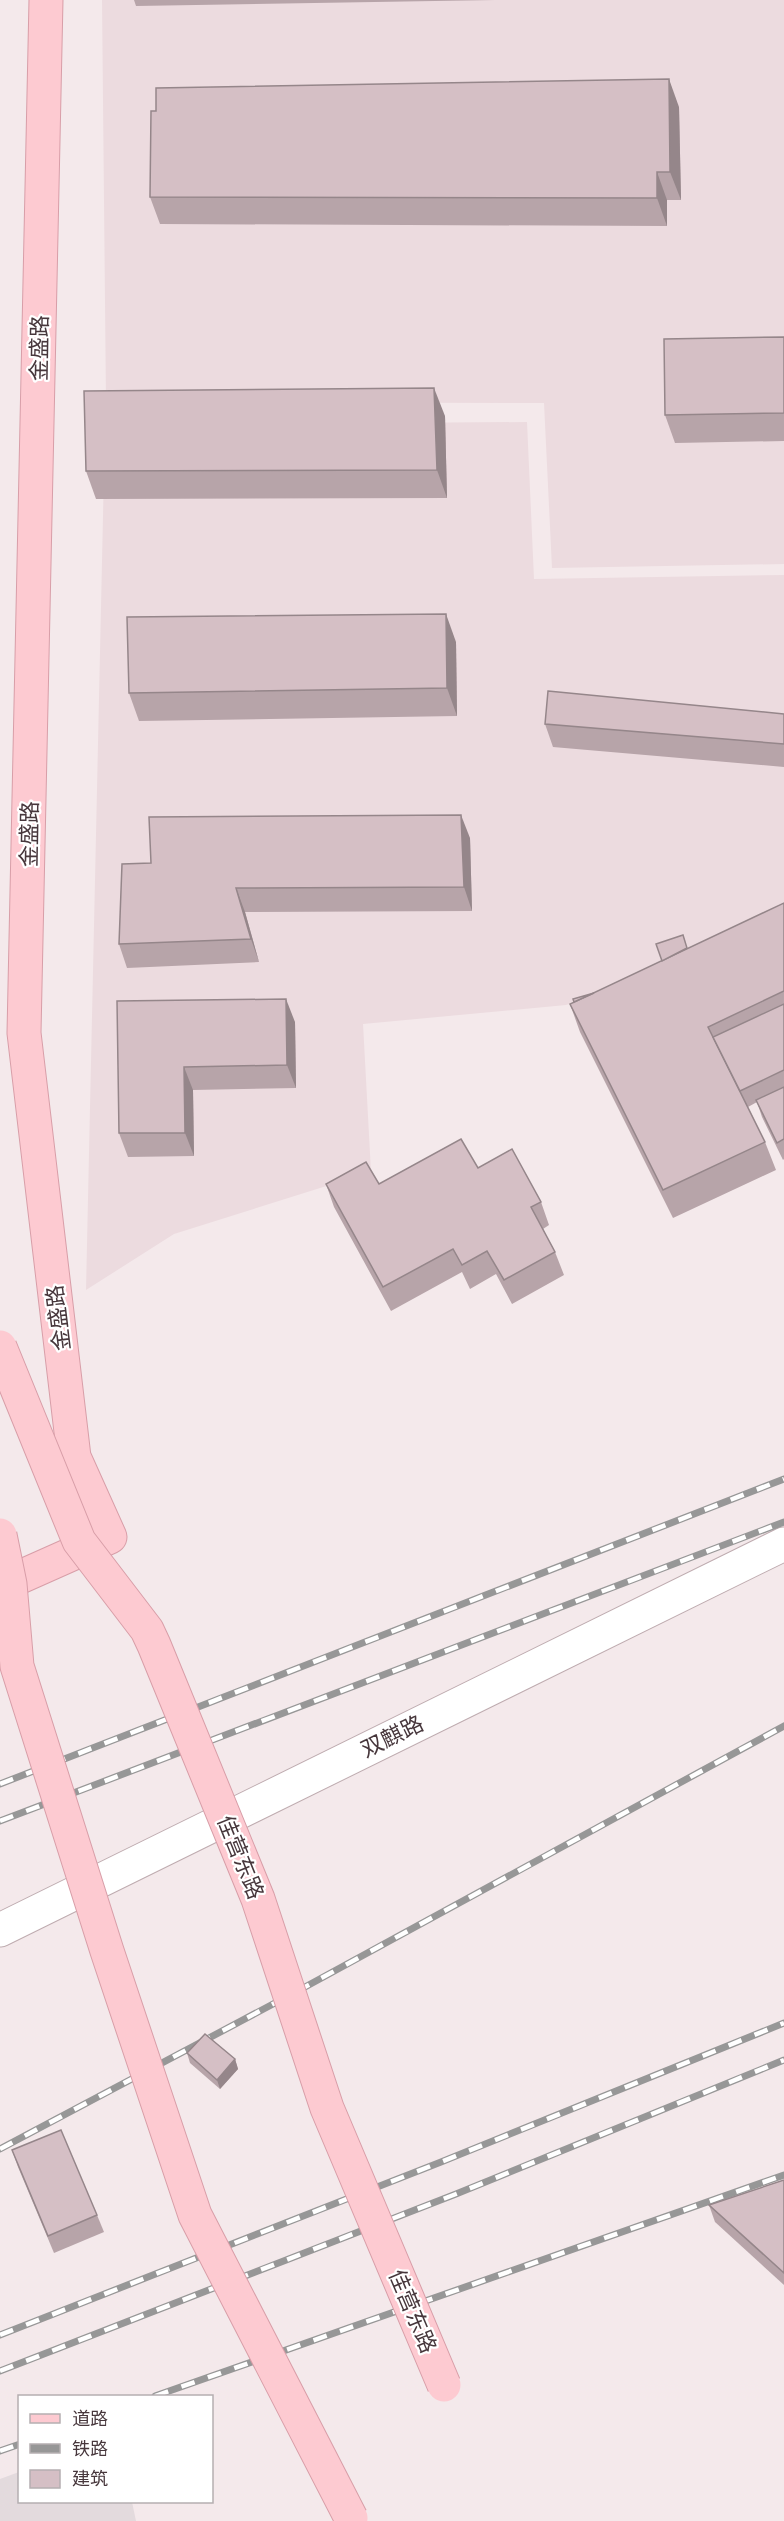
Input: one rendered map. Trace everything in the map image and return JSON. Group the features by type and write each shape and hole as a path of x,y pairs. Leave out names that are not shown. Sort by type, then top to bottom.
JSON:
{"street":[{"name":"金盛路","path":"0,1586 110,1537 74,1457 24,1033 46,0"},
{"name":"佳营东路","path":"0,1347 79,1541 147,1630 258,1899 327,2108 444,2385"},
{"path":"0,1535 10,1584 17,1665 195,2215 351,2518"},
{"name":"双麒路","path":"0,1930 784,1544"}],"shaded area":[{"path":"102,0 784,0 784,564 552,568 544,403 106,402"},
{"path":"527,422 534,579 784,575 784,937 566,1005 363,1024 371,1172 174,1234 86,1290 105,425"},
{"path":"18,2472 18,2503 132,2503 136,2521 0,2521 0,2479"}],"building":[{"path":"669,79 670,172 657,172 657,198 150,197 151,111 156,111 156,88"},
{"path":"784,337 784,413 665,415 664,339"},
{"path":"434,388 437,470 86,471 84,391"},
{"path":"446,614 447,688 129,693 127,617"},
{"path":"548,691 784,714 784,744 545,724"},
{"path":"461,815 464,887 236,888 251,939 119,944 122,864 151,863 149,817"},
{"path":"784,903 784,991 708,1027 765,1142 663,1190 570,1004"},
{"path":"683,935 687,948 662,961 656,944"},
{"path":"594,993 574,1002 573,999"},
{"path":"286,999 287,1065 184,1067 185,1133 119,1133 117,1001"},
{"path":"784,1004 784,1070 740,1091 713,1037"},
{"path":"784,1087 784,1139 777,1143 756,1100"},
{"path":"461,1139 478,1168 512,1149 541,1202 531,1207 555,1252 504,1280 487,1251 462,1265 453,1249 383,1287 326,1184 366,1162 379,1184"},
{"path":"205,2034 235,2059 217,2080 187,2053"},
{"path":"61,2130 97,2215 48,2236 12,2150"},
{"path":"784,2180 784,2273 709,2205"}],"railway":[{"path":"0,1784 784,1479"},
{"path":"0,1821 784,1522"},
{"path":"0,2149 305,1987 784,1726"},
{"path":"0,2335 441,2162 784,2023"},
{"path":"0,2371 456,2194 784,2060"},
{"path":"158,2395 784,2175"},
{"path":"0,2451 18,2445"}]}
